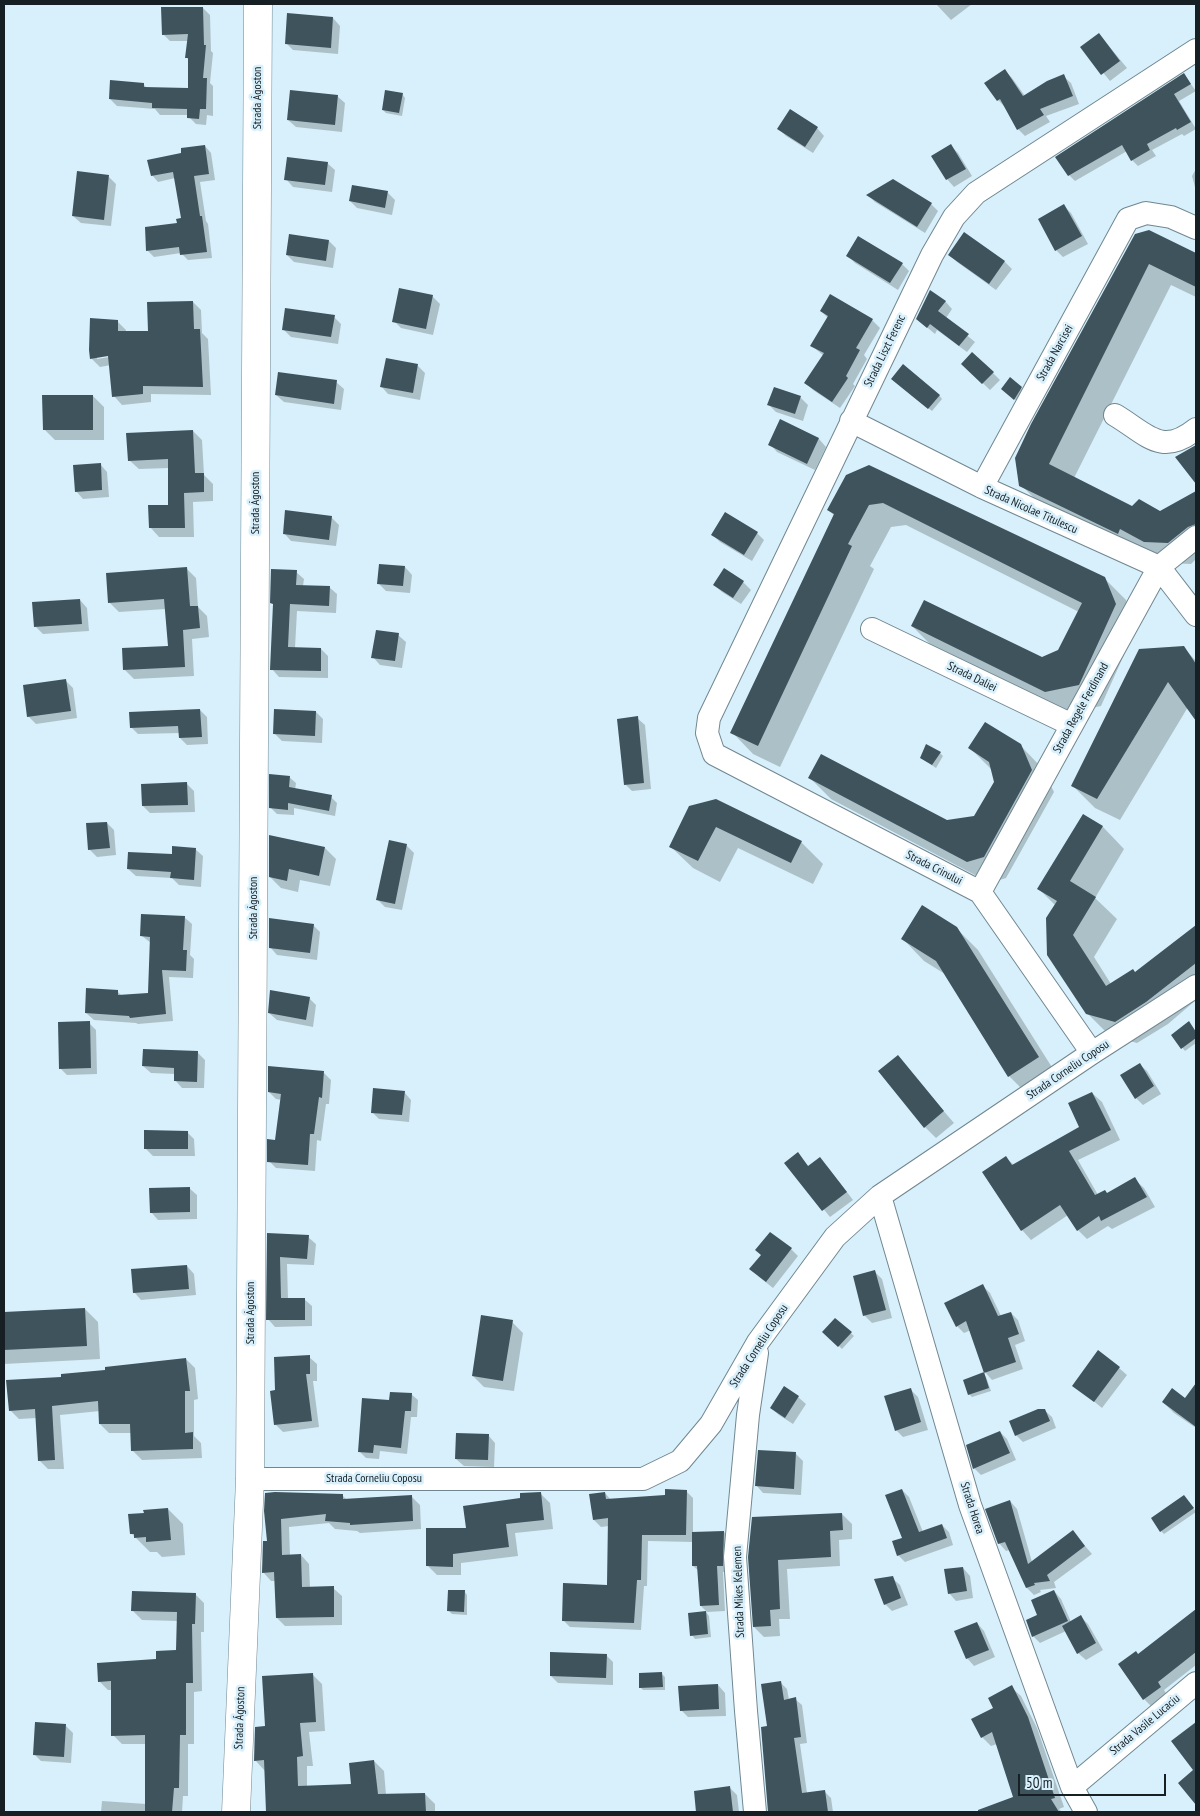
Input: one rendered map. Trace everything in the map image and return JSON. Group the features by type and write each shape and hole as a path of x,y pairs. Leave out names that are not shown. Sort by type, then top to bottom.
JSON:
{"main road":[{"name":"Strada Ágoston","path":"236,1812 250,1479 258,4"}],"street":[{"name":"Strada Liszt Ferenc","path":"714,754 707,734 709,718 932,255 954,217 976,193 1196,50"},
{"name":"Strada Narcisei","path":"982,487 1128,219 1146,213 1171,217 1196,228"},
{"path":"1115,415 1160,443 1174,443 1185,438 1196,429"},
{"name":"Strada Nicolae Titulescu","path":"851,421 982,487 1158,567 1196,615"},
{"name":"Strada Regele Ferdinand","path":"980,892 1158,567 1196,538"},
{"name":"Strada Daliei","path":"872,629 1072,725"},
{"name":"Strada Crinului","path":"714,754 980,892 1092,1053"},
{"name":"Strada Corneliu Coposu","path":"250,1479 643,1478 680,1461 711,1424 758,1342 834,1236 880,1196 1092,1053 1196,986"},
{"name":"Strada Horea","path":"880,1196 970,1506 1072,1787 1086,1812"},
{"name":"Strada Mikes Kelemen","path":"755,1812 735,1557 748,1415 758,1342"},
{"name":"Strada Vasile Lucaciu","path":"1072,1787 1196,1683"}],"building":[{"path":"161,7 203,7 204,45 206,45 203,78 207,78 206,109 200,109 199,119 187,118 187,109 152,108 152,103 109,99 110,80 144,83 144,87 188,88 188,58 185,58 188,34 162,35"},
{"path":"287,13 333,17 331,48 285,44"},
{"path":"1099,33 1120,61 1101,75 1080,47"},
{"path":"1005,69 1023,96 1047,81 1064,74 1073,96 1040,109 1044,115 1017,130 1000,99 997,101 984,83"},
{"path":"1184,73 1191,84 1174,94 1191,122 1147,144 1150,150 1131,161 1122,145 1068,176 1055,157"},
{"path":"290,90 338,95 335,125 287,120"},
{"path":"385,90 403,93 399,113 382,110"},
{"path":"790,109 818,127 805,147 777,129"},
{"path":"951,144 966,169 946,180 931,156"},
{"path":"205,145 209,174 194,176 207,252 180,255 179,247 146,251 145,227 177,223 176,219 181,218 173,172 151,176 147,160 181,153 181,148"},
{"path":"287,157 328,162 325,185 284,180"},
{"path":"77,171 109,175 104,220 72,216"},
{"path":"893,179 932,203 917,227 866,195"},
{"path":"352,185 388,191 385,208 349,201"},
{"path":"1064,204 1082,236 1055,251 1038,219"},
{"path":"1149,230 1196,253 1196,287 1149,264 1049,464 1132,506 1139,499 1160,511 1196,491 1196,524 1188,527 1168,543 1144,542 1120,529 1118,534 1019,486 1015,458 1031,424 1135,234"},
{"path":"964,232 1005,261 989,284 948,255"},
{"path":"289,234 329,240 326,261 286,255"},
{"path":"858,236 903,263 890,283 846,256"},
{"path":"399,288 433,295 426,329 392,322"},
{"path":"930,290 946,301 938,311 969,334 959,346 930,324 927,328 916,319"},
{"path":"830,294 873,319 856,348 860,350 846,376 848,378 832,402 804,383 824,353 810,346 828,316 820,311"},
{"path":"193,301 194,329 200,329 203,387 143,386 143,394 112,397 108,356 90,359 90,318 118,320 118,331 148,331 147,302"},
{"path":"285,308 335,315 331,337 282,330"},
{"path":"972,352 994,372 982,384 961,364"},
{"path":"386,358 418,364 413,393 380,387"},
{"path":"903,364 940,395 928,409 891,379"},
{"path":"278,372 337,380 334,404 275,395"},
{"path":"1010,377 1022,387 1014,400 1001,389"},
{"path":"774,387 801,396 795,414 767,405"},
{"path":"42,395 93,395 93,430 43,430"},
{"path":"780,419 819,438 807,464 768,445"},
{"path":"193,430 195,473 204,473 204,492 184,493 185,528 149,528 148,505 168,505 168,459 128,461 126,433"},
{"path":"1196,445 1196,484 1175,457"},
{"path":"101,463 102,490 75,492 73,465"},
{"path":"869,465 1105,577 1116,604 1079,685 1045,692 911,626 924,600 1042,657 1058,650 1082,603 883,503 869,505 848,544 852,546 758,746 730,733 834,514 827,510 846,475"},
{"path":"285,510 332,516 329,540 283,534"},
{"path":"725,512 758,532 744,555 711,535"},
{"path":"379,564 405,566 403,586 377,584"},
{"path":"187,567 190,606 198,606 200,628 183,630 185,667 123,670 122,648 168,646 164,599 108,603 106,573"},
{"path":"724,568 744,581 733,598 713,585"},
{"path":"271,569 297,570 296,585 330,586 329,606 290,604 288,647 321,648 321,671 270,670 273,604 270,603"},
{"path":"80,599 82,624 34,627 32,602"},
{"path":"376,630 399,633 395,661 371,658"},
{"path":"1184,646 1196,664 1196,721 1168,682 1097,799 1071,786 1139,649"},
{"path":"66,679 71,711 27,717 23,685"},
{"path":"200,709 202,737 179,738 178,726 130,728 129,712"},
{"path":"274,709 316,711 315,736 273,734"},
{"path":"638,716 644,783 624,785 617,719"},
{"path":"985,722 1021,744 1032,770 984,857 967,862 808,778 821,754 947,820 974,816 994,782 989,762 968,748"},
{"path":"926,744 941,752 932,765 920,758"},
{"path":"269,774 290,776 289,787 332,795 329,811 288,803 288,810 269,808"},
{"path":"187,782 188,805 142,806 141,784"},
{"path":"716,799 802,841 791,863 716,827 698,861 669,847 689,806"},
{"path":"1083,814 1103,826 1070,881 1096,897 1073,935 1106,986 1133,969 1135,972 1196,925 1196,963 1146,1002 1115,1022 1086,1014 1047,955 1046,918 1057,901 1037,889"},
{"path":"107,822 110,848 88,850 86,823"},
{"path":"269,835 325,847 319,876 289,869 287,881 269,877"},
{"path":"389,840 407,844 395,904 376,900"},
{"path":"172,846 196,848 194,880 170,878 171,872 127,869 128,852 172,854"},
{"path":"922,905 957,927 1039,1057 1008,1077 936,961 901,939"},
{"path":"141,914 185,916 183,950 187,950 186,971 162,970 166,1014 130,1018 129,1016 85,1013 86,988 118,990 118,995 148,993 150,937 140,936"},
{"path":"269,918 314,924 310,953 269,948"},
{"path":"270,990 310,997 306,1020 268,1013"},
{"path":"90,1021 91,1068 59,1069 58,1022"},
{"path":"1189,1021 1196,1032 1196,1038 1181,1049 1171,1035"},
{"path":"143,1049 198,1051 197,1082 174,1081 174,1068 142,1066"},
{"path":"898,1055 944,1111 924,1128 878,1071"},
{"path":"1140,1063 1154,1086 1135,1099 1120,1075"},
{"path":"268,1066 324,1071 322,1098 319,1097 314,1134 310,1134 308,1165 267,1162 267,1139 275,1140 281,1094 268,1092"},
{"path":"373,1088 405,1091 402,1115 371,1113"},
{"path":"1092,1092 1111,1130 1069,1151 1095,1195 1105,1190 1107,1193 1135,1177 1147,1197 1101,1221 1099,1216 1077,1231 1060,1205 1021,1231 982,1172 1006,1156 1012,1165 1079,1127 1068,1103"},
{"path":"144,1130 188,1131 188,1149 144,1149"},
{"path":"798,1152 808,1166 820,1157 847,1192 822,1211 784,1163"},
{"path":"190,1187 190,1212 150,1213 149,1188"},
{"path":"770,1232 792,1248 766,1282 749,1269 761,1255 755,1250"},
{"path":"267,1233 309,1235 307,1259 280,1257 281,1298 305,1298 305,1320 266,1320"},
{"path":"187,1265 189,1289 133,1293 131,1269"},
{"path":"875,1270 886,1310 863,1316 853,1276"},
{"path":"983,1284 998,1316 1011,1312 1019,1334 1008,1338 1016,1362 984,1373 966,1321 956,1327 944,1303"},
{"path":"85,1308 87,1346 4,1350 4,1312"},
{"path":"481,1315 513,1320 503,1381 472,1376"},
{"path":"835,1318 852,1332 838,1347 822,1332"},
{"path":"1098,1350 1120,1367 1094,1402 1072,1386"},
{"path":"310,1355 310,1374 306,1374 312,1421 274,1425 270,1391 275,1390 274,1357"},
{"path":"186,1358 190,1391 185,1391 185,1433 193,1432 193,1449 131,1451 130,1424 99,1424 98,1401 52,1406 55,1460 38,1461 35,1409 9,1411 6,1380 61,1377 61,1374 105,1370 105,1367"},
{"path":"984,1372 989,1388 968,1395 963,1380"},
{"path":"1196,1383 1196,1427 1162,1402 1172,1388 1185,1398"},
{"path":"784,1386 799,1396 785,1418 770,1408"},
{"path":"911,1388 921,1422 895,1431 884,1396"},
{"path":"390,1392 412,1393 411,1411 405,1411 401,1448 374,1445 373,1453 358,1452 362,1398 389,1400"},
{"path":"1038,1409 1045,1409 1050,1421 1015,1436 1009,1421"},
{"path":"1000,1431 1010,1453 973,1469 966,1445"},
{"path":"456,1433 489,1434 488,1460 455,1459"},
{"path":"758,1450 796,1452 794,1489 755,1486"},
{"path":"665,1489 687,1490 686,1535 642,1535 641,1580 637,1580 634,1623 562,1621 563,1583 607,1585 608,1518 593,1520 589,1494 605,1492 606,1499 665,1495"},
{"path":"902,1489 919,1532 942,1524 947,1538 897,1556 892,1541 902,1538 885,1495"},
{"path":"541,1492 544,1520 506,1524 509,1547 453,1554 453,1567 426,1566 426,1528 466,1528 463,1506 520,1498 520,1493"},
{"path":"265,1493 343,1494 343,1499 412,1495 413,1521 350,1525 350,1523 325,1521 326,1514 281,1519 282,1555 301,1554 302,1587 334,1586 334,1617 276,1618 274,1572 262,1573 263,1541 267,1541 264,1511"},
{"path":"1184,1495 1194,1508 1160,1532 1151,1518"},
{"path":"1010,1500 1028,1564 1073,1530 1085,1546 1047,1575 1050,1581 1034,1583 1035,1585 1026,1588 1005,1542 998,1544 985,1509"},
{"path":"168,1508 171,1540 146,1542 146,1537 134,1538 134,1534 130,1534 128,1514 144,1513 143,1510"},
{"path":"842,1513 843,1530 830,1531 831,1557 778,1560 780,1609 770,1610 771,1626 753,1627 748,1557 752,1517"},
{"path":"724,1531 723,1566 717,1566 719,1605 700,1606 697,1566 692,1566 692,1532"},
{"path":"963,1567 967,1591 948,1594 944,1569"},
{"path":"893,1576 901,1598 884,1605 874,1579"},
{"path":"448,1590 465,1590 464,1612 447,1611"},
{"path":"1054,1590 1068,1621 1032,1637 1026,1620 1037,1615 1031,1600"},
{"path":"132,1591 196,1593 195,1624 192,1624 193,1683 186,1683 186,1735 180,1735 179,1788 174,1788 172,1812 145,1812 145,1735 111,1736 111,1681 98,1682 97,1663 156,1659 156,1651 176,1650 177,1612 131,1611"},
{"path":"1196,1609 1196,1652 1158,1682 1161,1687 1143,1700 1118,1664 1136,1651 1138,1654"},
{"path":"706,1611 708,1634 690,1636 688,1613"},
{"path":"1081,1615 1096,1643 1077,1654 1062,1626"},
{"path":"977,1622 989,1650 966,1659 954,1631"},
{"path":"550,1652 607,1654 606,1678 550,1676"},
{"path":"662,1672 663,1687 639,1688 639,1673"},
{"path":"313,1673 316,1722 300,1723 303,1756 297,1757 298,1786 351,1784 349,1763 374,1760 378,1794 425,1793 426,1812 266,1812 264,1760 254,1761 255,1727 265,1726 262,1676"},
{"path":"781,1681 784,1700 796,1697 801,1737 794,1738 802,1793 825,1790 828,1812 768,1812 761,1727 767,1726 761,1684"},
{"path":"718,1684 719,1709 680,1711 678,1686"},
{"path":"1012,1685 1028,1717 1055,1798 1051,1799 1059,1812 978,1812 978,1810 1013,1797 992,1732 981,1738 971,1719 993,1708 988,1698"},
{"path":"35,1722 66,1724 64,1757 33,1755"},
{"path":"1196,1722 1196,1805 1178,1783 1193,1770 1171,1741"},
{"path":"730,1786 733,1812 696,1812 694,1791"}]}
